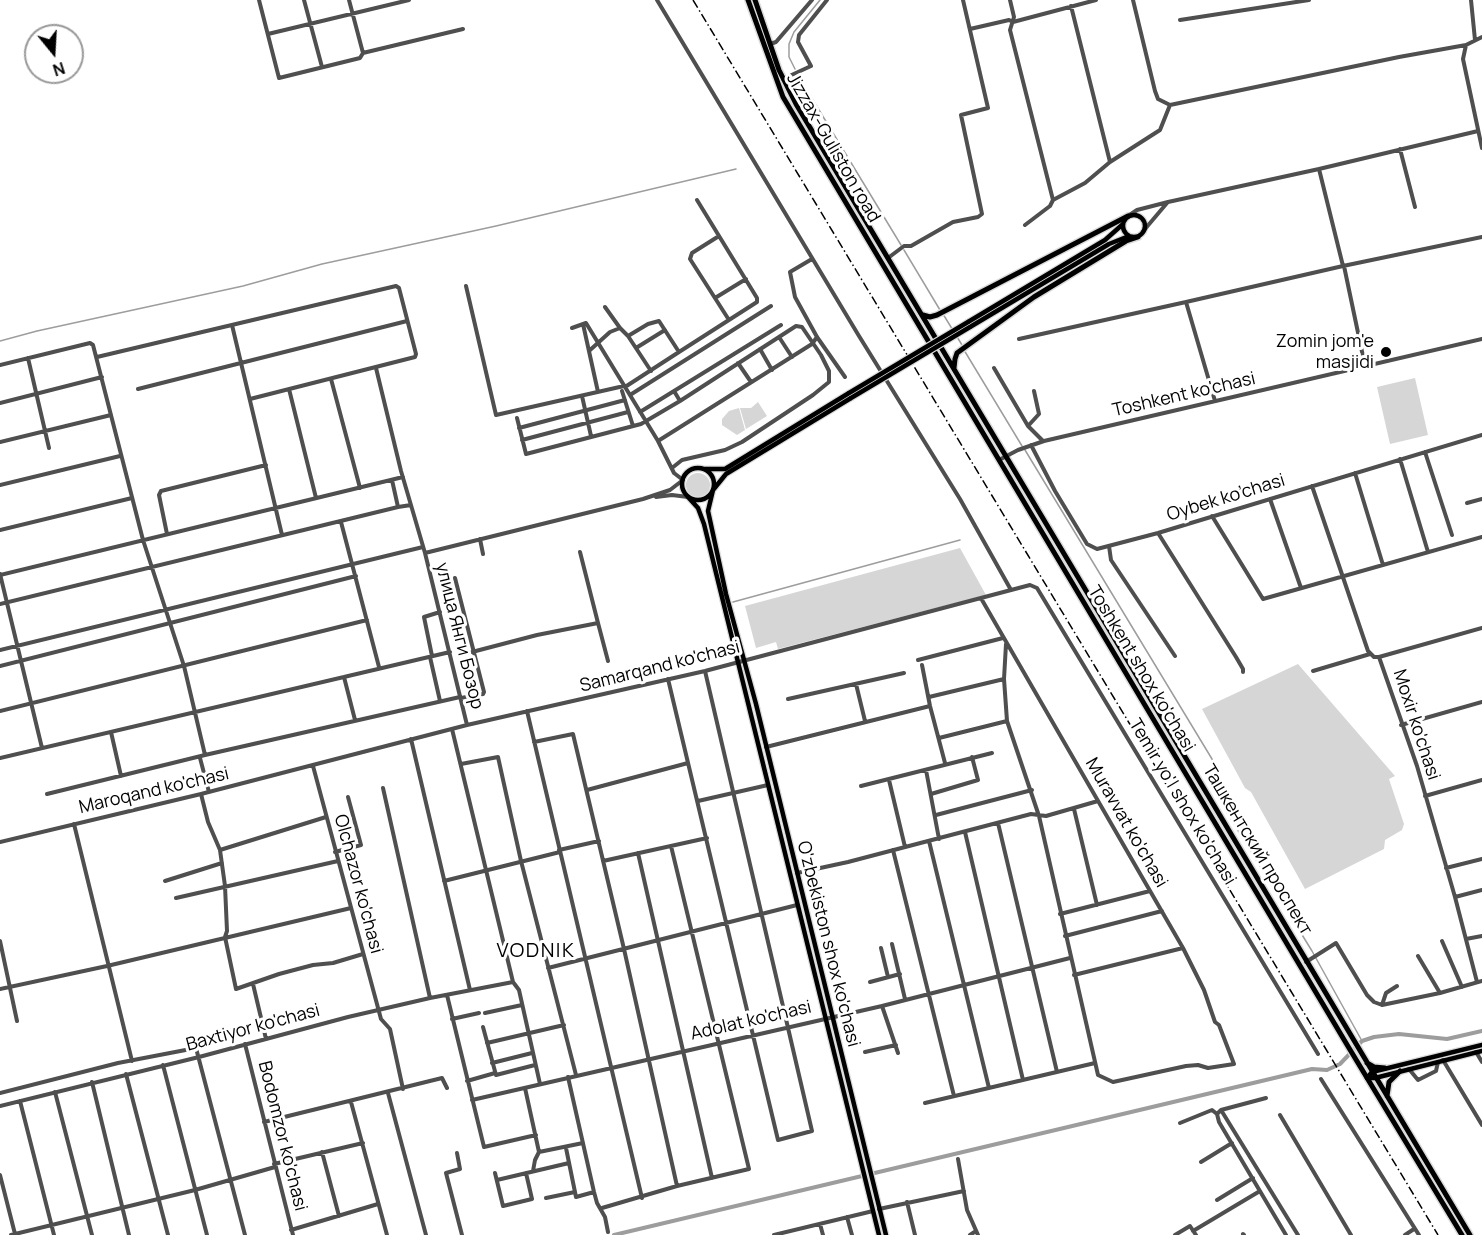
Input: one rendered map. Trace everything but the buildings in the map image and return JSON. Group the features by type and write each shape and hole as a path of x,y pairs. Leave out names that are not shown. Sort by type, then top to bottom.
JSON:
{"highway":[{"name":"Jizzax-Guliston road","path":"748,0 783,97 907,305"},
{"name":"Jizzax-Guliston road","path":"755,0 783,79 796,104 922,314"},
{"path":"922,314 937,315 1128,216"},
{"path":"955,369 955,359 960,352 1034,297 1126,241 1138,237"},
{"name":"Toshkent shox ko'chasi","path":"907,305 1367,1078"},
{"path":"922,314 1006,455"},
{"name":"Ташкентский проспект","path":"1006,455 1365,1061"},
{"path":"1365,1061 1374,1067 1385,1068"},
{"path":"1365,1061 1384,1100 1462,1235"},
{"path":"1384,1100 1389,1082 1400,1071"},
{"path":"1367,1078 1384,1100 1470,1235"}],"main road":[{"path":"688,497 693,500 702,500 710,495 726,474 1105,240 1123,224 1128,216 1140,217 1144,223 1144,229 1138,237 1120,238 969,324"},
{"path":"1123,224 1123,230 1129,236"},
{"path":"728,610 703,518 683,490 683,480 690,471 698,468 725,468 850,396"},
{"path":"704,469 713,478 708,516 724,595"},
{"name":"O'zbekiston shox ko'chasi","path":"728,610 745,660 869,1167 873,1211 879,1235"},
{"name":"O'zbekiston shox ko'chasi","path":"728,610 738,662 825,1018 863,1168 879,1209 886,1235"},
{"path":"1367,1078 1372,1072 1385,1068 1482,1045"},
{"path":"1367,1078 1375,1078 1482,1051"}],"street":[{"path":"259,0 279,78 360,58 363,53 464,29"},
{"path":"304,0 322,67"},
{"path":"349,0 363,53"},
{"path":"268,34 409,0"},
{"path":"657,0 812,259 960,499 1011,590"},
{"path":"770,44 776,42 812,0"},
{"path":"783,79 811,66 798,42 799,35 827,0"},
{"path":"888,258 903,247 911,246 953,222 978,217 982,214 962,115 988,108 963,0"},
{"path":"1010,0 1014,16 1010,30 1053,200"},
{"path":"970,29 1009,20 1013,22 1096,0"},
{"path":"1132,0 1155,91 1158,99 1170,105 1466,45 1482,37"},
{"path":"1180,20 1309,0"},
{"path":"1471,0 1475,40"},
{"path":"1071,6 1110,162"},
{"path":"1466,45 1463,59 1482,148"},
{"path":"1025,225 1050,206 1053,200 1085,183 1110,162 1160,130 1170,105"},
{"path":"1128,216 1137,210 1168,202 1480,133"},
{"path":"1400,149 1415,207"},
{"path":"1319,169 1344,266 1365,366"},
{"path":"466,286 495,415 623,388 757,302 746,279 697,200"},
{"path":"1144,229 1168,202"},
{"path":"719,236 692,253 690,259 729,320"},
{"path":"1019,339 1482,237"},
{"path":"812,259 790,273 795,297 817,337 844,377"},
{"path":"715,298 746,279"},
{"path":"98,357 396,286 399,288 415,357 250,399"},
{"path":"1186,302 1215,401"},
{"path":"630,395 771,306"},
{"path":"605,307 651,371"},
{"path":"628,336 657,320 679,352"},
{"path":"138,389 407,321"},
{"path":"425,553 643,499 670,490 683,480 672,468 586,323 572,327"},
{"path":"582,324 598,392"},
{"path":"232,325 282,535"},
{"path":"640,411 781,325"},
{"path":"516,418 526,454 646,422 800,325 821,355 829,372 829,382 742,442 725,450 690,457 672,468"},
{"path":"589,351 610,332 620,328"},
{"path":"636,348 664,330"},
{"path":"779,337 792,357"},
{"path":"658,441 812,344 817,337"},
{"name":"Toshkent ko'chasi","path":"999,460 1006,455 1044,441 1482,339"},
{"path":"0,365 90,343 93,345 98,357 120,456 143,540 184,666 205,755"},
{"path":"760,349 772,370"},
{"path":"28,358 50,448"},
{"path":"738,363 751,382"},
{"name":"улица Янги Бозор","path":"376,368 467,725"},
{"path":"994,368 1028,426 1044,441"},
{"path":"0,403 102,377"},
{"path":"331,379 360,488"},
{"path":"623,388 633,426"},
{"path":"289,389 316,498"},
{"path":"674,391 680,401"},
{"path":"1028,426 1039,414 1034,391"},
{"path":"582,396 591,436"},
{"path":"519,428 625,400"},
{"path":"522,440 628,412"},
{"path":"0,442 111,416"},
{"name":"Oybek ko’chasi","path":"1109,546 1482,435"},
{"path":"1029,446 1087,544 1097,549 1109,546 1110,560 1175,656"},
{"path":"1425,452 1452,535"},
{"path":"0,485 120,456"},
{"path":"1400,459 1428,552"},
{"path":"167,534 159,495 161,491 266,465"},
{"path":"1355,473 1383,565"},
{"path":"42,748 0,574 403,477"},
{"path":"392,480 398,507"},
{"name":"Moxir ko'chasi","path":"1312,486 1368,651 1374,657 1379,657 1417,766 1479,981"},
{"path":"643,499 672,495 688,497"},
{"path":"0,530 132,498"},
{"path":"1270,499 1301,588"},
{"path":"1467,503 1482,499"},
{"path":"0,604 411,505"},
{"path":"1212,516 1263,599 1482,537"},
{"path":"341,522 379,668"},
{"path":"1158,533 1236,657 1243,672"},
{"path":"480,539 483,554"},
{"path":"0,650 423,547"},
{"path":"580,552 608,661"},
{"path":"0,666 356,576"},
{"path":"47,794 355,720 483,694 455,578"},
{"name":"Temir yo'l shox ko'chasi","path":"1011,590 1030,585 1037,588 1318,1054"},
{"name":"Samarqand ko'chasi","path":"313,766 467,725 738,662 982,600 1011,590"},
{"name":"Muravvat ko'chasi","path":"982,600 1183,948 1204,990 1215,1022 1219,1025 1234,1064 1208,1068 1198,1065 1186,1066 1113,1082 1098,1076 1095,1063"},
{"path":"440,612 424,617 440,701"},
{"path":"0,711 367,620"},
{"path":"472,652 537,635 598,623"},
{"path":"1379,657 1482,628"},
{"path":"918,660 1003,638"},
{"path":"925,1103 1095,1063 1039,816 1007,721 1004,679 1006,644"},
{"path":"0,758 450,652"},
{"path":"1313,671 1371,654"},
{"path":"922,665 945,764"},
{"path":"668,679 778,1140 812,1131 705,670"},
{"path":"788,699 904,672"},
{"path":"344,676 355,720"},
{"path":"929,697 1004,679"},
{"path":"856,684 865,721"},
{"path":"1401,725 1482,702"},
{"path":"766,747 930,706"},
{"path":"527,711 642,1198"},
{"path":"939,738 1007,721"},
{"path":"452,729 513,982 519,990 540,1084"},
{"path":"111,732 121,776"},
{"path":"534,742 573,734 678,1186"},
{"path":"411,740 470,990"},
{"path":"861,786 992,753"},
{"path":"461,764 498,757 521,861 576,1075"},
{"path":"931,794 978,780 972,757"},
{"path":"200,758 209,792"},
{"path":"587,790 688,763"},
{"name":"Maroqand ko'chasi","path":"0,842 313,766"},
{"name":"Olchazor ko'chasi","path":"313,766 381,1019 390,1029 403,1089"},
{"path":"926,771 939,839"},
{"path":"889,780 905,848"},
{"path":"1425,796 1482,780"},
{"path":"698,801 768,785"},
{"path":"384,788 430,998"},
{"path":"936,815 1032,790"},
{"path":"201,794 208,822 220,850 225,886 227,931 225,937 236,989 279,974 313,965 333,963 363,954"},
{"path":"335,852 361,845 348,797"},
{"path":"797,873 905,848 1031,814 1039,816 1074,809 1098,801"},
{"path":"1074,809 1097,905"},
{"path":"220,850 326,818"},
{"path":"998,823 1058,1072"},
{"path":"74,824 132,1061"},
{"path":"965,832 1023,1080"},
{"path":"603,861 707,838"},
{"path":"444,881 599,841"},
{"path":"929,841 989,1088"},
{"path":"602,1208 748,1169 671,846"},
{"path":"893,850 954,1096"},
{"path":"638,853 712,1178"},
{"path":"1446,868 1482,859"},
{"path":"176,898 338,861"},
{"path":"165,881 222,863"},
{"path":"1455,897 1482,890"},
{"path":"1060,914 1150,891"},
{"path":"548,968 797,905"},
{"path":"0,989 351,908"},
{"path":"1065,936 1162,911"},
{"path":"1466,939 1482,936"},
{"path":"0,941 17,1021"},
{"path":"1442,941 1462,987"},
{"path":"1306,962 1336,943 1367,995 1374,1002 1382,1005 1440,993 1479,981"},
{"path":"892,944 906,999"},
{"path":"881,948 888,977"},
{"path":"1074,975 1183,948"},
{"path":"1418,956 1440,993"},
{"name":"Adolat ko'chasi","path":"472,1100 882,1006 1070,958"},
{"path":"870,982 900,974"},
{"name":"Baxtiyor ko'chasi","path":"0,1106 199,1057 379,1009 513,982"},
{"path":"253,984 266,1039"},
{"path":"1382,1005 1386,993 1397,986"},
{"path":"447,994 484,1148 536,1135"},
{"path":"484,1013 522,1005"},
{"path":"882,1006 898,1053"},
{"path":"452,1020 479,1013"},
{"path":"486,1043 564,1025"},
{"path":"483,1027 495,1074"},
{"name":"Bodomzor ko'chasi","path":"245,1044 292,1232"},
{"path":"865,1052 896,1045"},
{"path":"0,1093 196,1048 245,1235"},
{"path":"1476,1052 1482,1062"},
{"path":"492,1063 532,1053"},
{"path":"1409,1069 1418,1080 1436,1071 1441,1061"},
{"path":"1441,1061 1482,1125"},
{"path":"163,1065 207,1235"},
{"path":"467,1081 536,1065"},
{"path":"126,1074 168,1235"},
{"path":"568,1077 594,1192 597,1203 602,1208 608,1232"},
{"path":"264,1122 442,1078 447,1088"},
{"path":"1321,1079 1419,1235"},
{"path":"92,1082 129,1235"},
{"path":"525,1088 540,1152 535,1160 533,1171"},
{"path":"55,1092 92,1235"},
{"path":"388,1093 426,1235"},
{"path":"1180,1123 1212,1110 1219,1112 1266,1098"},
{"path":"20,1101 54,1235"},
{"path":"351,1102 387,1235"},
{"path":"1219,1112 1219,1122 1286,1235"},
{"path":"1219,1112 1298,1235"},
{"path":"1280,1115 1351,1235"},
{"path":"0,1175 14,1235 195,1190 274,1165 363,1143"},
{"path":"540,1152 583,1143"},
{"path":"1201,1162 1232,1143"},
{"path":"566,1148 576,1194"},
{"path":"322,1152 339,1216"},
{"path":"457,1153 460,1169 446,1173 462,1235"},
{"path":"958,1159 967,1210 977,1233 970,1235"},
{"path":"497,1180 569,1163"},
{"path":"495,1173 503,1206 532,1199 526,1173"},
{"path":"1217,1200 1253,1178"},
{"path":"879,1209 964,1191"},
{"path":"1174,1235 1193,1231 1260,1191"},
{"path":"546,1198 594,1192"},
{"path":"907,1202 915,1235"},
{"path":"292,1232 378,1204"},
{"path":"774,1235 873,1211"},
{"path":"847,1217 852,1235"},
{"path":"820,1224 823,1235"},
{"path":"1405,1235 1414,1229"}],"shaded area":[{"path":"1415,378 1428,435 1390,444 1377,387"},
{"path":"758,402 767,416 746,429 740,408 751,408"},
{"path":"739,408 745,430 737,435 722,425 722,419 729,411"},
{"path":"698,473 703,474 709,480 709,490 703,496 698,497 693,496 687,490 686,485 687,480 693,474"},
{"path":"960,548 986,595 778,649 776,642 756,648 745,606"},
{"path":"1298,664 1395,776 1389,779 1404,824 1402,830 1385,840 1384,849 1305,889 1251,792 1245,788 1202,709"}],"waterway":[{"path":"795,69 789,57 789,44 794,32 820,0"},
{"path":"799,77 901,245"},
{"path":"0,341 736,169"},
{"path":"904,250 940,310"},
{"path":"943,314 962,345"},
{"path":"964,350 1022,446"},
{"path":"1025,450 1212,759 1223,806 1312,951 1362,1041"},
{"path":"733,602 960,540"},
{"path":"614,1235 1312,1069 1327,1070 1340,1064 1362,1041 1374,1037 1399,1034 1447,1039 1482,1031"}],"railway":[{"path":"693,0 1438,1235"}],"place":[{"name":"Zomin jom'e masjidi","path":"1386,352"}],"district":[{"name":"VODNIK","path":"536,951"}]}
